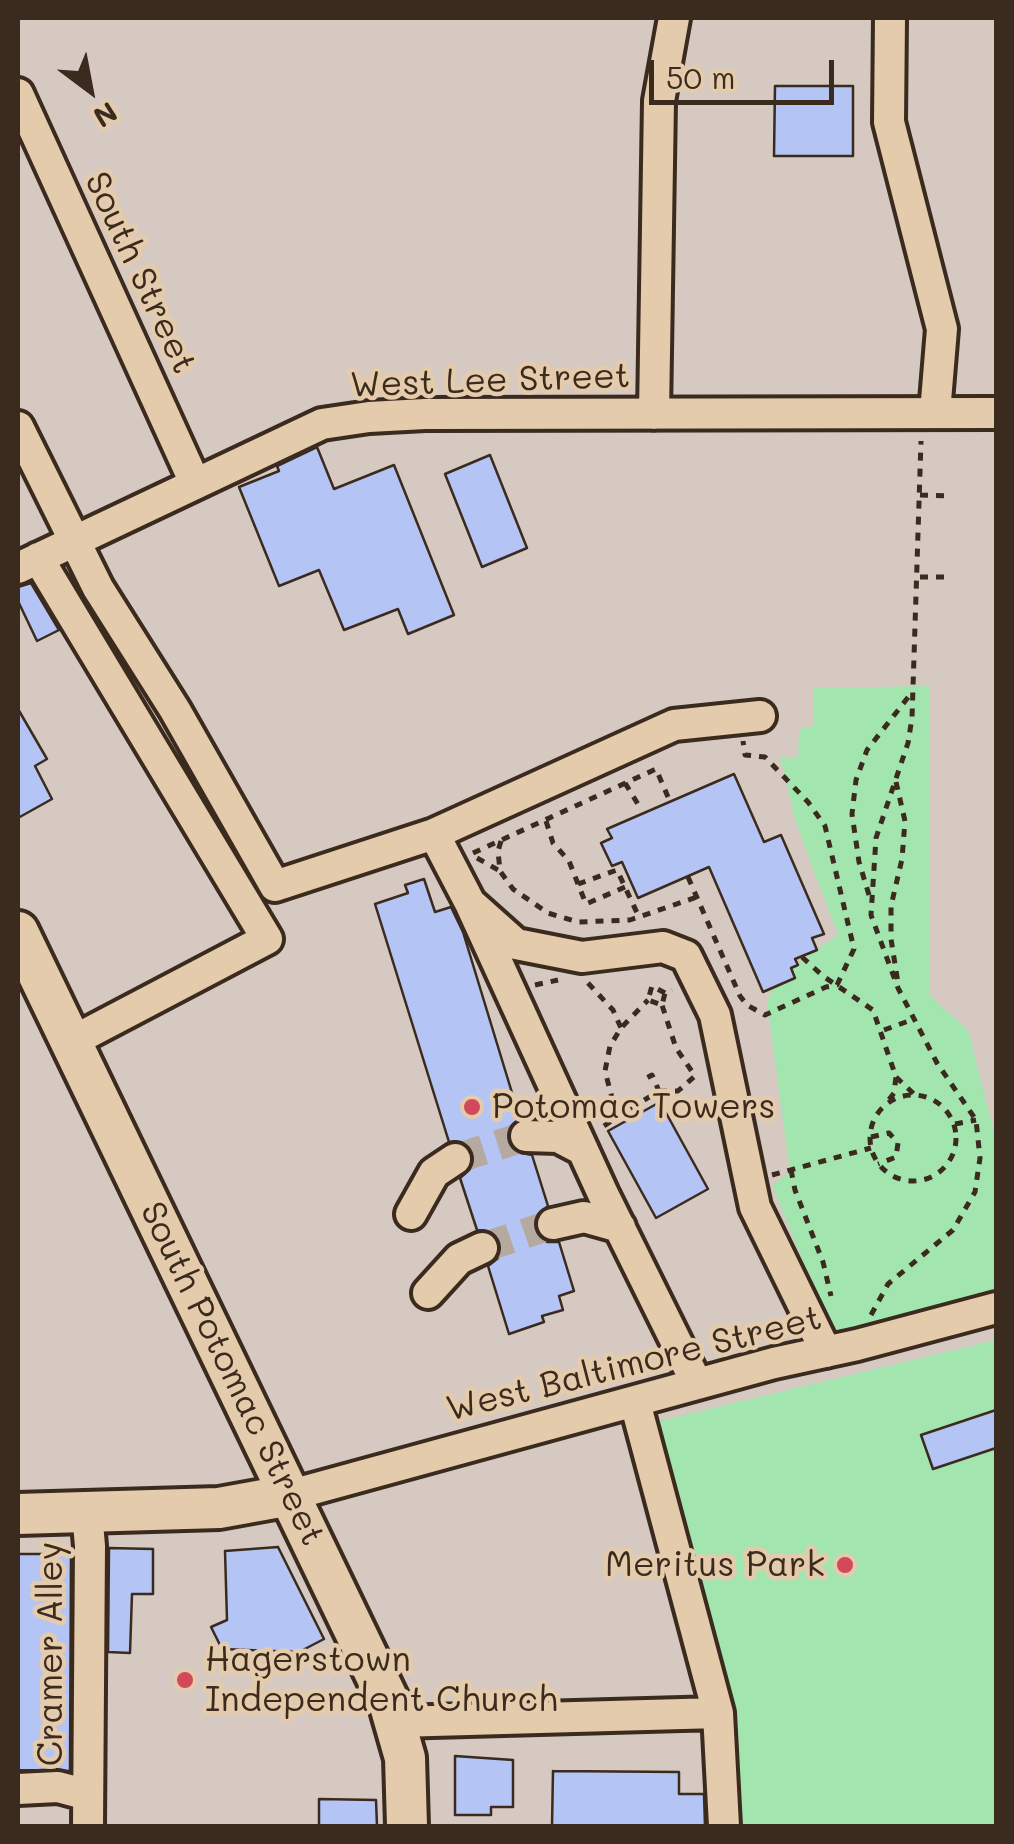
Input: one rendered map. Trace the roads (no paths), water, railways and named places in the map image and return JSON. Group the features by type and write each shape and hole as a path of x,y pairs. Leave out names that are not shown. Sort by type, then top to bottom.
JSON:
{"main road":[{"name":"South Potomac Street","path":"18,932 291,1494 396,1722 405,1758 408,1826"},
{"path":"18,1514 219,1508 291,1494"}],"street":[{"path":"654,414 659,100 674,18"},
{"path":"890,18 889,122 942,330 928,413"},
{"name":"South Street","path":"18,94 195,483"},
{"name":"West Lee Street","path":"28,563 322,424 369,416 996,412"},
{"path":"18,427 98,588 175,710 275,886 434,834 674,725 750,717"},
{"path":"28,563 266,939 71,1042"},
{"path":"434,834 697,1384"},
{"path":"470,904 516,944 582,957 664,947 686,956 716,1015 756,1206 826,1352"},
{"path":"526,1136 558,1137 583,1150"},
{"path":"410,1214 434,1173 455,1160"},
{"path":"553,1224 584,1216 620,1227"},
{"path":"428,1293 459,1259 482,1248"},
{"name":"West Baltimore Street","path":"291,1494 996,1308"},
{"path":"635,1402 718,1713 724,1826"},
{"name":"Cramer Alley","path":"83,1826 76,1817 88,1795 91,1766 87,1512"},
{"path":"396,1722 718,1713"},
{"path":"18,1789 58,1787 88,1795"},
{"path":"18,1802 58,1802 88,1795"},
{"path":"83,1826 97,1826"}],"tunnel":[{"path":"455,1159 526,1136"},
{"path":"482,1248 553,1224"}],"place":[{"name":"Potomac Towers","path":"472,1107"},
{"name":"Meritus Park","path":"845,1565"},
{"name":"Hagerstown Independent Church","path":"185,1680"}]}
